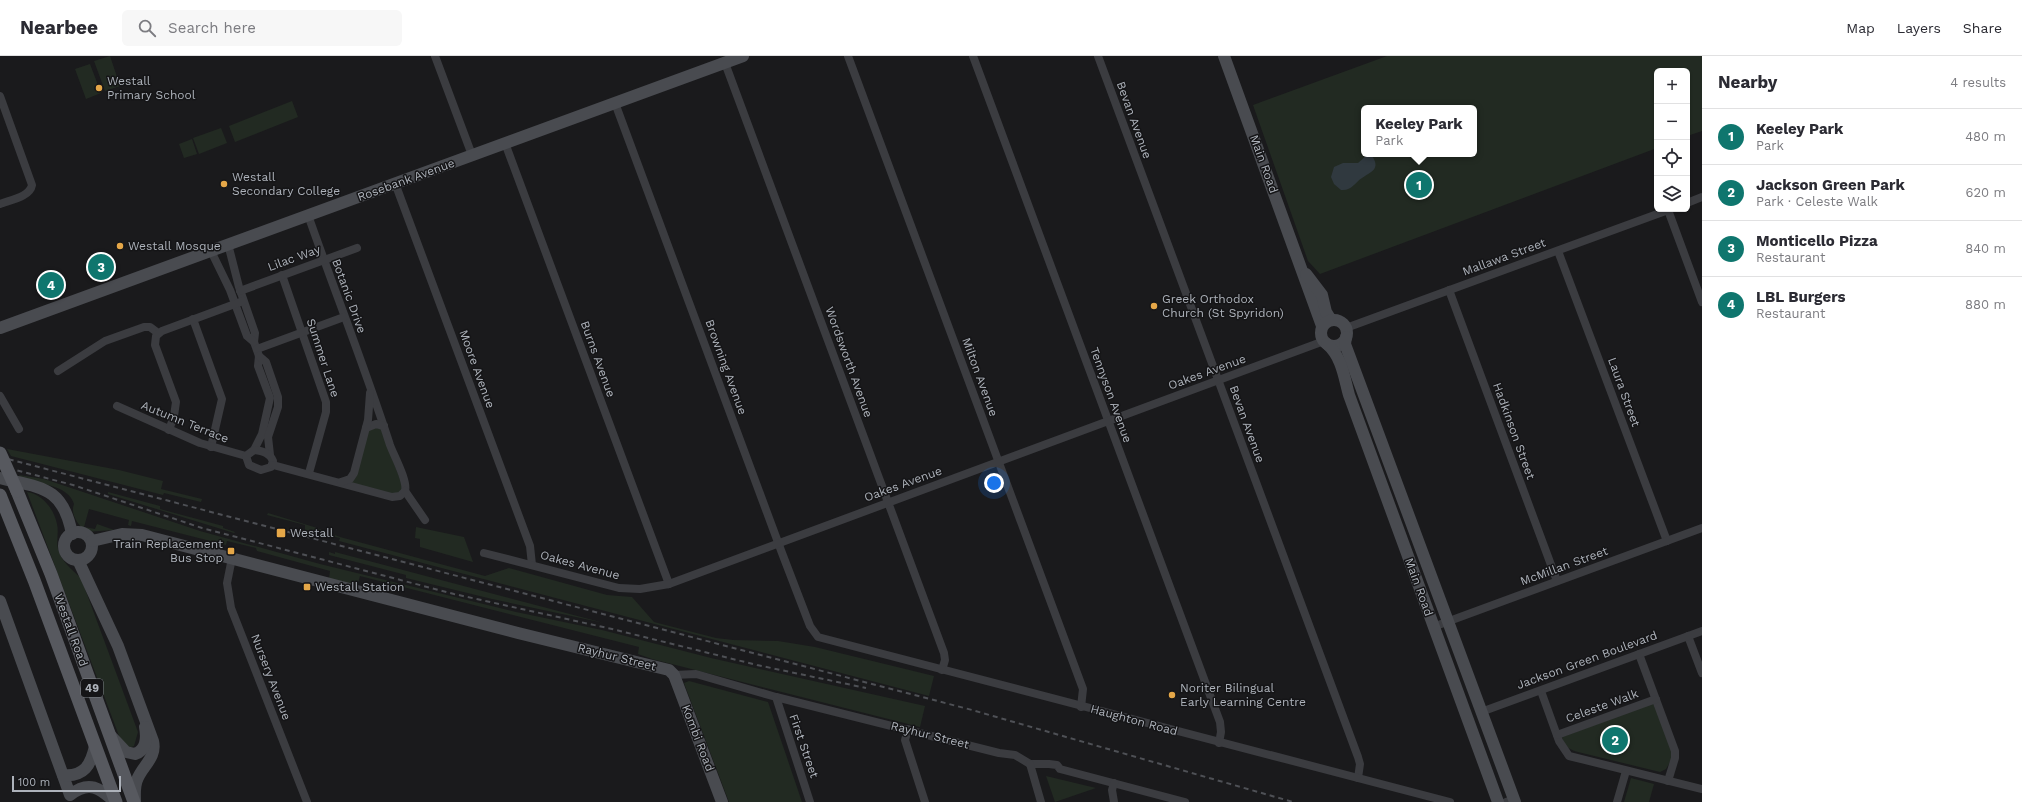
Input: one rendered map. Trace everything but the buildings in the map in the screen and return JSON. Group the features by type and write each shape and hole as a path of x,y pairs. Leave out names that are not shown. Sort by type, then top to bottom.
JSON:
{"main road":[{"name":"Rosebank Avenue","path":"0,328 743,56"},
{"name":"Main Road","path":"1224,56 1304,272 1322,295 1327,323"},
{"path":"1341,322 1346,333 1340,344 1336,346 1325,343 1320,334 1327,323 1341,322"},
{"name":"Main Road","path":"1346,333 1345,344 1481,712 1511,801"},
{"name":"Main Road","path":"1325,343 1336,353 1340,360 1349,395 1384,493 1498,802"},
{"name":"Westall Road","path":"0,453 51,574 135,802"},
{"path":"0,478 36,487 54,495 64,508 72,534"},
{"path":"1384,493 1398,488"},
{"name":"Westall Road","path":"0,495 34,580 116,802"},
{"path":"83,533 92,541 90,554 86,558 78,560 70,557 65,550 65,541 72,534 83,533"},
{"name":"Rayhur Street","path":"92,541 122,534 142,535 518,632 661,667 674,675"},
{"path":"78,560 118,646 154,747 150,760 137,779 135,802"},
{"path":"0,601 71,798"},
{"name":"Kombi Road","path":"674,675 722,802"},
{"path":"1454,681 1467,675"},
{"path":"110,735 126,752 135,754 139,752 144,747 146,737 143,714"},
{"path":"63,776 74,775 85,770 91,763 95,746"},
{"path":"71,798 78,789 91,786 101,790 116,802"}],"street":[{"path":"436,56 472,155"},
{"name":"Milton Avenue","path":"848,56 1083,690 1081,706"},
{"name":"Tennyson Avenue","path":"973,56 1220,722 1221,732 1219,743"},
{"name":"Bevan Avenue","path":"1098,56 1358,758 1360,764 1358,778"},
{"name":"Wordsworth Avenue","path":"725,63 944,653 945,660 942,670"},
{"path":"0,96 32,182 32,188 26,194 0,204"},
{"name":"Browning Avenue","path":"615,103 810,626 818,637"},
{"name":"Burns Avenue","path":"505,143 669,584"},
{"name":"Moore Avenue","path":"395,184 530,546 532,564"},
{"path":"1690,202 1702,197"},
{"name":"Mallawa Street","path":"1346,333 1449,290 1664,212"},
{"path":"1670,212 1702,302"},
{"name":"Botanic Drive","path":"308,215 405,482 404,491"},
{"path":"228,244 240,291 255,333 258,366 270,400 262,434 254,450 246,456 249,464 256,469 265,470 273,464"},
{"name":"Lilac Way","path":"240,291 357,248"},
{"path":"211,251 235,304 247,336 266,362 278,396 276,413 268,437 270,455 273,464"},
{"name":"Laura Street","path":"1558,251 1667,541"},
{"name":"Summer Lane","path":"282,275 326,402 326,412 309,473"},
{"name":"Hadkinson Street","path":"1449,290 1558,581"},
{"path":"169,430 174,416 176,402 156,345 155,338 158,333 243,300"},
{"path":"257,349 344,317"},
{"path":"193,319 222,399 211,447"},
{"path":"58,371 109,339 144,327 150,328 158,333"},
{"name":"Oakes Avenue","path":"484,553 532,564 619,588 640,589 669,584 1218,380 1325,343"},
{"name":"Botanic Drive","path":"341,482 350,479 354,474 366,428 370,403 369,384"},
{"path":"0,396 19,429"},
{"name":"Autumn Terrace","path":"117,406 169,430 211,447 246,456"},
{"path":"366,428 376,424 384,426"},
{"path":"254,450 270,455"},
{"path":"273,464 392,497 400,496 404,491 411,498 425,520"},
{"name":"McMillan Street","path":"1433,627 1702,528"},
{"name":"Nursery Avenue","path":"232,558 227,583 231,608 307,802"},
{"name":"Jackson Green Boulevard","path":"1481,712 1702,631"},
{"path":"1688,636 1702,673"},
{"name":"Haughton Road","path":"818,637 1219,743 1450,802"},
{"path":"1639,654 1675,752 1675,758 1668,781"},
{"name":"Rayhur Street","path":"674,675 696,674 776,698 1015,755 1030,764 1057,766 1060,769 1185,802"},
{"path":"1541,691 1557,736 1564,750 1569,756 1702,789"},
{"name":"First Street","path":"776,698 810,802"},
{"name":"Celeste Walk","path":"1557,736 1656,699"},
{"path":"908,729 905,740 925,802"},
{"path":"1030,764 1041,802"},
{"path":"1617,802 1626,771"},
{"path":"1114,783 1112,790 1114,802"}],"shaded area":[{"path":"110,56 120,86 105,91 94,61"},
{"path":"1387,56 1702,56 1702,131 1690,135 1690,68 1654,68 1654,149 1320,274 1308,261 1253,105"},
{"path":"90,64 101,93 86,99 75,69"},
{"path":"292,101 298,117 235,142 229,126"},
{"path":"221,128 227,143 199,154 193,138"},
{"path":"192,139 197,154 184,158 179,144"},
{"path":"1365,157 1373,157 1376,164 1374,170 1353,186 1345,190 1341,190 1334,184 1331,177 1334,167 1343,163 1358,163"},
{"path":"373,427 381,429 403,487 397,495 350,485 366,433"},
{"path":"7,449 119,470 163,481 161,489 202,499 201,502 164,493 163,495 11,456"},
{"path":"19,475 44,479 200,531 320,564 516,612 602,630 711,658 925,706 920,727 652,659 638,654 639,647 360,576 358,583 354,585 329,579 330,571 257,551 256,548 227,541 226,545 132,521 131,526 128,525 129,520 89,509 84,527 95,529 97,524 114,530 86,532 76,519 73,512 74,504 66,493 52,486 21,479"},
{"path":"27,492 38,496 50,508 57,524 57,546 59,553 67,565 81,578 138,732 134,746 129,748 121,741"},
{"path":"108,492 160,506 160,509 223,526 223,528 235,532 234,533 108,494"},
{"path":"268,513 314,527 340,537 485,576 509,568 607,595 632,597 654,622 716,638 778,641 815,647 934,676 929,696 339,541 340,538 305,530 305,525 267,515"},
{"path":"416,527 464,537 473,562 420,547 420,539 415,538"},
{"path":"329,552 335,554 335,552 604,623 492,599 406,578 406,575 329,555"},
{"path":"689,681 768,702 802,802 729,802 684,683"},
{"path":"1654,703 1671,750 1671,760 1666,769 1660,772 1575,751 1569,749 1563,740 1562,737"},
{"path":"1046,776 1096,788 1055,802"},
{"path":"1631,778 1654,784 1649,802 1624,802"}],"railway":[{"path":"0,457 972,710 1293,802"},
{"path":"0,466 73,485 202,528 454,594 612,629 757,665 866,688"}],"place":[{"name":"Westall Primary School","path":"99,88"},
{"name":"Westall Secondary College","path":"224,184"},
{"name":"Keeley Park","path":"1419,185"},
{"name":"Westall Mosque","path":"120,246"},
{"name":"Monticello Pizza","path":"101,267"},
{"name":"LBL Burgers","path":"51,285"},
{"name":"Greek Orthodox Church (St Spyridon)","path":"1154,306"},
{"name":"Westall","path":"281,533"},
{"name":"Train Replacement Bus Stop","path":"231,551"},
{"name":"Westall Station","path":"307,587"},
{"name":"Noriter Bilingual Early Learning Centre","path":"1172,695"},
{"name":"Jackson Green Park","path":"1615,740"}]}
